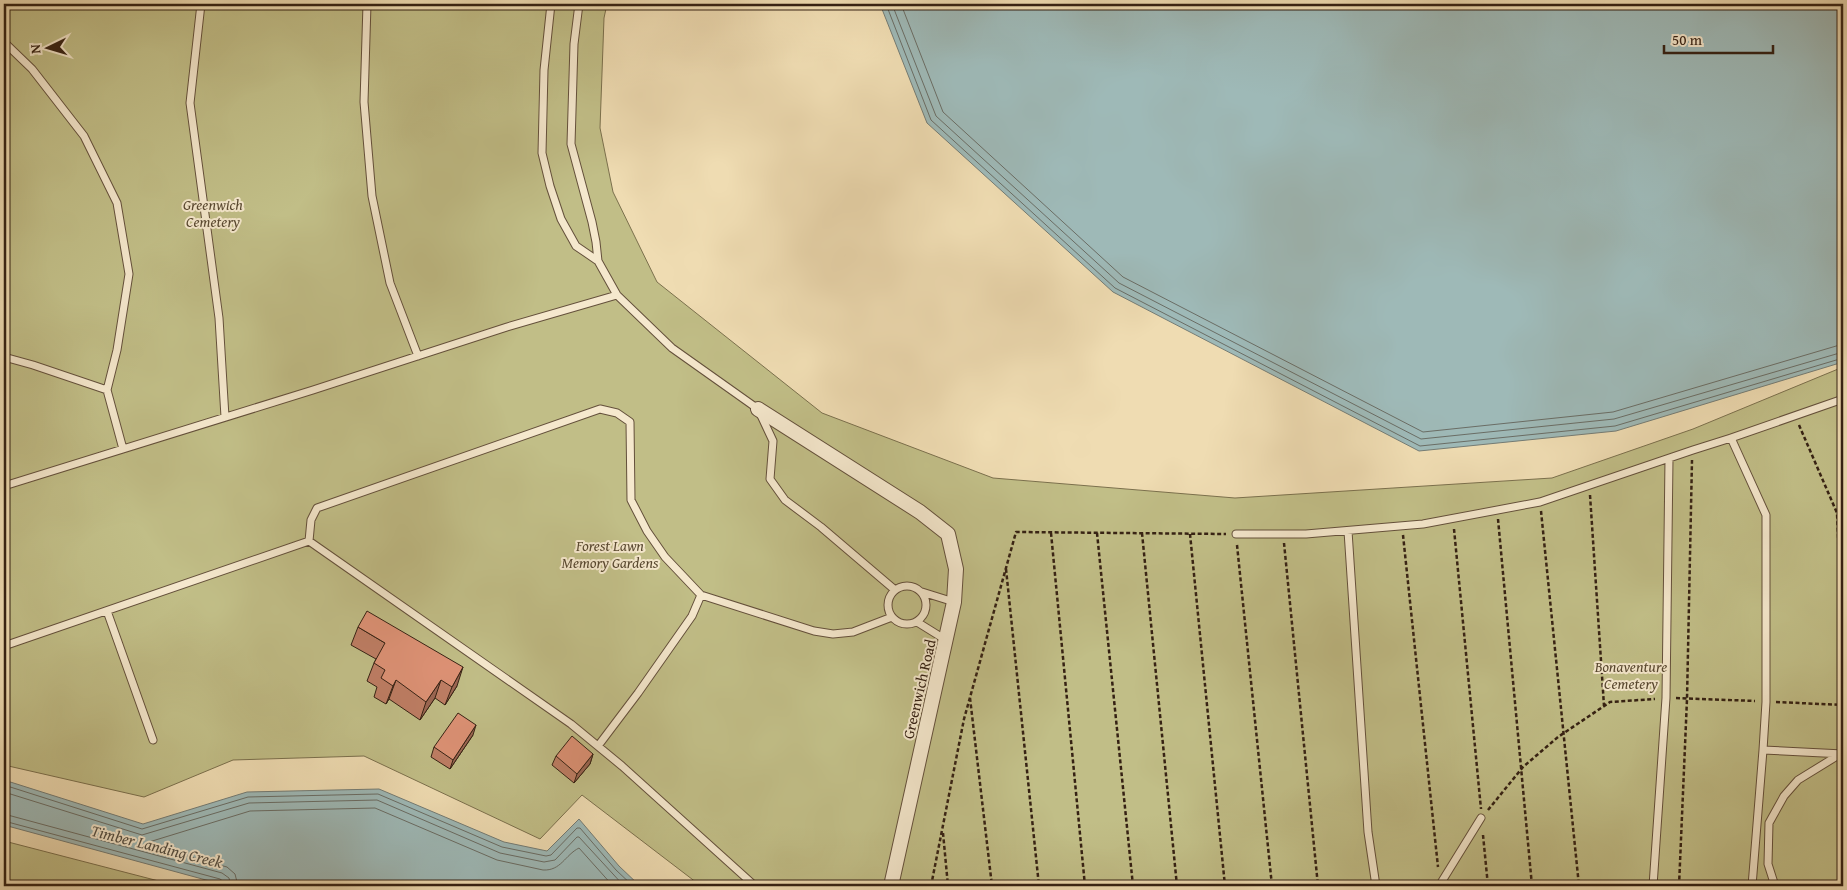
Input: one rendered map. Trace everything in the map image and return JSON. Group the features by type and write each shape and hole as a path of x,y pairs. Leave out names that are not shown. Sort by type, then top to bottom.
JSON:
{"street":[{"name":"Greenwich Road","path":"758,409 920,512 948,534 956,569 954,602 891,886"}],"lane":[{"path":"201,4 190,103 219,318 225,417"},
{"path":"367,4 364,102 372,196 390,283 418,356"},
{"path":"551,4 544,70 542,153 561,219 576,246 598,261"},
{"path":"579,4 574,44 571,144 596,242 598,261 617,295 672,348 758,409 774,441 770,479 785,500 821,527 895,590"},
{"path":"4,42 32,69 84,136 117,203 129,274 117,350 107,390 123,449"},
{"path":"4,486 507,327 617,295"},
{"path":"4,357 107,390"},
{"path":"1236,534 1306,534 1402,526 1540,502 1843,399"},
{"path":"308,542 311,520 317,508 600,409 618,413 630,422 631,500 647,531 665,557 701,595 814,631 833,634 853,632 892,617"},
{"path":"1731,438 1766,515 1766,702 1752,886"},
{"path":"1653,886 1666,698 1670,459"},
{"path":"1348,530 1368,832 1376,886"},
{"path":"4,646 308,542"},
{"path":"308,542 570,724 598,746 755,886"},
{"path":"922,592 926,608 922,617 917,622 904,624 892,617 888,604 889,598 895,590 907,585 954,602"},
{"path":"598,746 692,616 701,595"},
{"path":"107,610 153,740"},
{"path":"917,622 947,640"},
{"path":"1763,750 1843,754"},
{"path":"1775,886 1768,864 1769,823 1784,796 1798,780 1843,754"},
{"path":"1439,885 1481,818"}],"path":[{"path":"1795,416 1837,513 1843,641"},
{"path":"1679,886 1687,699 1693,450"},
{"path":"1589,486 1604,706"},
{"path":"1540,502 1579,886"},
{"path":"1497,510 1532,886"},
{"path":"1454,518 1488,886"},
{"path":"1402,526 1439,885"},
{"path":"932,886 964,720 1016,532 1050,532 1236,534 1272,886"},
{"path":"1050,532 1085,886"},
{"path":"1097,533 1133,886"},
{"path":"1142,533 1177,886"},
{"path":"1190,534 1225,886"},
{"path":"1283,534 1318,886"},
{"path":"1006,568 1039,886"},
{"path":"970,697 992,886"},
{"path":"1481,818 1520,770 1563,734 1610,702 1666,698 1843,705"},
{"path":"943,828 948,886"}],"green space":[{"path":"4,4 607,4 604,18 600,128 613,192 657,282 822,413 993,478 1235,498 1552,478 1693,429 1843,367 1843,886 701,886 582,795 540,839 364,756 233,760 144,797 4,765"},
{"path":"4,841 12,843 178,886 4,886"}],"water":[{"path":"880,4 1843,4 1843,362 1616,431 1419,451 1113,292 927,123"},
{"name":"Timber Landing Creek","path":"4,780 143,824 247,792 379,789 504,842 547,851 579,819 619,866 640,886 228,886 4,825"}],"building":[{"path":"367,611 463,667 452,687 441,680 426,702 396,680 393,686 381,678 385,670 374,663 385,643 358,627"},
{"path":"458,713 476,725 453,760 434,747"},
{"path":"572,736 593,754 577,774 556,756"}],"park label":[{"name":"Greenwich Cemetery","path":"213,212"},
{"name":"Forest Lawn Memory Gardens","path":"610,554"},
{"name":"Bonaventure Cemetery","path":"1631,674"}]}
